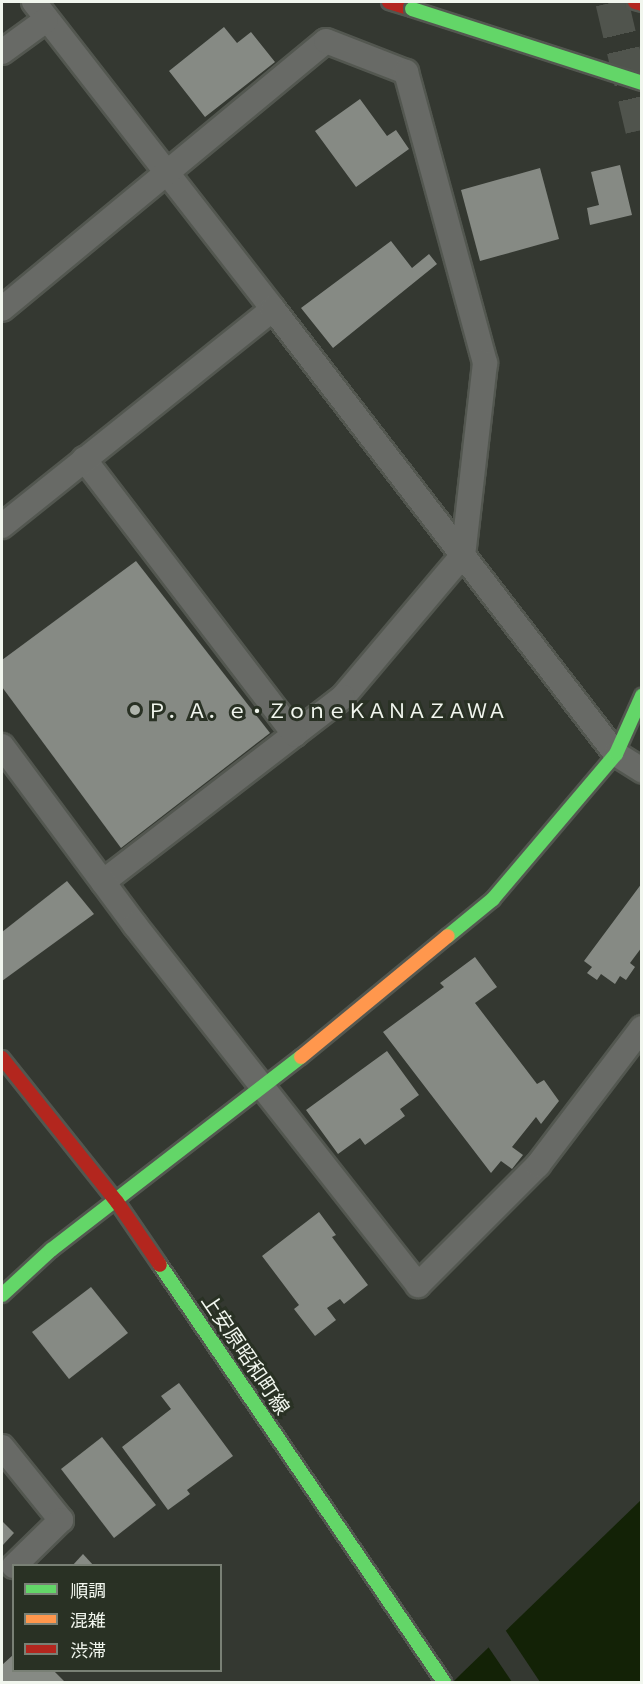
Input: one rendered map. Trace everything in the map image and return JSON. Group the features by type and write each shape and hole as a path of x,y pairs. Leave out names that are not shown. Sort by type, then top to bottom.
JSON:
{"main road":[{"path":"389,2 642,83"},
{"path":"635,2 642,4"},
{"path":"2,1295 51,1250 117,1202 262,1089 493,899 616,754 642,696"},
{"name":"上安原昭和町線","path":"2,1059 117,1202 444,1683"}],"street":[{"path":"2,52 40,11 616,754 642,770"},
{"path":"2,309 326,41 406,72 485,363 463,555 343,697 103,882"},
{"path":"5,515 84,459 273,309"},
{"path":"84,459 294,735"},
{"path":"2,746 262,1089 418,1285 538,1166 642,1028"},
{"path":"2,1447 61,1520 16,1564"}],"shaded area":[{"path":"641,1500 641,1682 453,1682 461,1674"}],"pier":[{"path":"504,1628 540,1682 512,1682 487,1645"}],"building":[{"path":"224,27 237,43 251,32 275,62 205,117 169,71"},
{"path":"360,99 387,136 396,130 409,149 356,187 315,131"},
{"path":"620,165 632,215 590,225 587,208 599,205 591,172"},
{"path":"540,168 559,239 480,261 461,190"},
{"path":"391,241 412,268 429,254 437,264 333,348 301,308"},
{"name":"Ｐ．Ａ．ｅ・ＺｏｎｅＫＡＮＡＺＡＷＡ","path":"136,561 270,733 121,848 2,687 2,660"},
{"path":"67,881 94,914 2,981 2,932"},
{"path":"642,883 642,947 630,963 635,967 626,980 620,976 615,984 601,974 597,980 587,973 592,967 584,961"},
{"path":"475,957 497,987 475,1003 537,1084 544,1080 559,1101 541,1124 536,1117 512,1147 523,1155 512,1169 501,1161 491,1173 383,1032 444,987 440,983"},
{"path":"387,1051 419,1095 400,1109 405,1116 365,1145 360,1138 338,1154 306,1110"},
{"path":"319,1212 336,1235 332,1237 368,1285 344,1304 340,1299 327,1308 336,1320 315,1336 294,1309 299,1305 262,1256"},
{"path":"91,1287 128,1333 69,1379 32,1332"},
{"path":"179,1383 233,1456 187,1490 190,1494 168,1510 122,1447 171,1409 161,1396"},
{"path":"102,1437 156,1505 114,1538 61,1469"},
{"path":"2,1521 14,1533 2,1546"},
{"path":"83,1554 92,1564 74,1564"},
{"path":"12,1656 12,1672 55,1672 65,1682 2,1682 2,1665"}],"tunnel":[{"path":"612,2 642,130"}],"traffic: fast":[{"path":"412,9 642,83"},
{"path":"448,936 493,899 616,754 642,696"},
{"path":"2,1295 51,1250 301,1057"},
{"path":"160,1265 444,1682"}],"traffic: slow":[{"path":"301,1057 448,936"}],"traffic: jam":[{"path":"389,2 412,9"},
{"path":"635,2 642,4"},
{"path":"2,1058 117,1202 160,1265"}],"place":[{"name":"Ｐ．Ａ．ｅ・ＺｏｎｅＫＡＮＡＺＡＷＡ","path":"135,710"}]}
